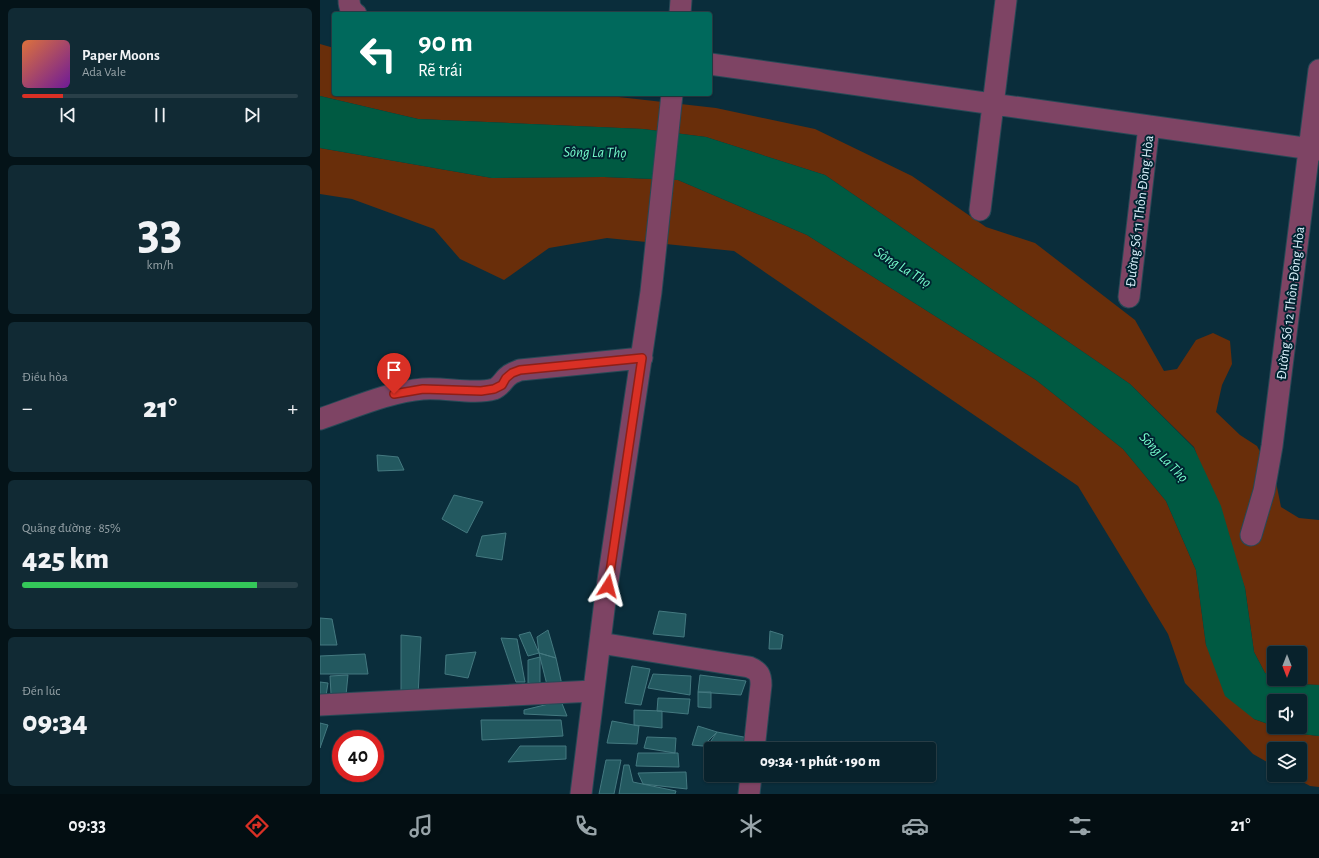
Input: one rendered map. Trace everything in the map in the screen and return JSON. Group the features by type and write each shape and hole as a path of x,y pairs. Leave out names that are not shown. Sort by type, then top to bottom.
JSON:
{"street":[{"path":"349,0 351,10 354,12"},
{"path":"680,12 681,0"},
{"path":"980,210 1006,0"},
{"path":"712,64 1314,149"},
{"name":"Đường Số 12 Thôn Đông Hòa","path":"1251,535 1264,491 1272,446 1314,149 1319,70"},
{"path":"581,794 593,691 652,292 672,96"},
{"name":"Đường Số 11 Thôn Đông Hòa","path":"1129,296 1149,126"},
{"path":"320,419 394,394 423,389 481,391 494,389 502,385 506,378 512,373 520,370 642,358"},
{"path":"600,643 749,667 757,671 761,676 761,685 755,742"},
{"path":"320,705 593,691"},
{"path":"749,794 750,782"}],"shaded area":[{"path":"320,44 332,47 332,96 610,96 716,108 815,129 912,176 986,227 1035,243 1135,320 1164,371 1177,369 1196,340 1213,333 1230,341 1232,364 1222,385 1216,412 1240,435 1257,446 1276,482 1281,507 1299,518 1319,520 1319,685 1307,685 1307,646 1267,646 1267,674 1265,673 1254,652 1245,588 1194,447 1130,384 825,175 706,137 643,129 418,119 320,96"},
{"path":"320,148 492,178 604,177 678,180 807,235 1036,380 1123,449 1166,501 1196,570 1206,645 1254,719 1267,724 1267,734 1302,734 1319,736 1319,787 1310,786 1303,782 1307,782 1307,742 1267,742 1267,762 1253,754 1185,683 1168,634 1078,486 734,251 607,238 549,248 504,280 460,259 434,229 352,199 320,194"}],"water":[{"name":"Sông La Thọ","path":"320,96 418,119 643,129 706,137 825,175 1130,384 1194,448 1221,506 1245,588 1254,652 1265,673 1267,674 1267,686 1319,685 1319,736 1302,734 1307,734 1307,694 1267,694 1267,724 1254,719 1225,696 1206,645 1196,570 1166,501 1123,449 1036,380 807,235 678,180 604,177 492,178 320,148"}],"building":[{"path":"377,455 398,457 404,470 378,471"},
{"path":"454,495 483,502 467,533 442,519"},
{"path":"506,533 502,560 476,556 482,536"},
{"path":"659,611 686,614 684,637 653,634"},
{"path":"320,618 332,619 337,645 320,645"},
{"path":"548,630 556,658 539,653 537,637"},
{"path":"770,631 783,635 781,649 769,649"},
{"path":"530,632 539,653 528,656 519,635"},
{"path":"401,635 421,637 418,696 401,696"},
{"path":"501,638 517,639 525,682 516,682"},
{"path":"476,652 468,678 445,674 446,655"},
{"path":"539,653 556,658 562,685 547,685"},
{"path":"365,654 368,674 320,674 320,656"},
{"path":"540,657 540,685 528,683 528,660"},
{"path":"632,666 650,669 641,705 625,703"},
{"path":"653,674 691,676 690,695 648,688"},
{"path":"348,675 346,695 331,694 330,676"},
{"path":"700,675 746,681 741,695 698,692"},
{"path":"320,682 328,683 326,696 320,695"},
{"path":"698,692 711,692 711,708 698,707"},
{"path":"658,698 690,699 688,714 657,711"},
{"path":"561,701 567,716 524,714 524,710"},
{"path":"634,710 662,711 662,728 634,725"},
{"path":"481,720 561,720 563,736 482,740"},
{"path":"612,721 639,726 637,744 607,743"},
{"path":"320,723 328,725 320,748"},
{"path":"698,726 717,732 707,742 704,742 703,746 692,745"},
{"path":"717,732 749,738 748,742 710,742"},
{"path":"647,737 676,738 675,753 644,748"},
{"path":"520,746 566,746 566,759 508,762"},
{"path":"638,753 678,753 679,767 636,766"},
{"path":"606,760 621,760 614,794 599,794"},
{"path":"624,765 629,765 633,782 676,791 675,794 619,794"},
{"path":"686,772 687,789 643,784 638,773"}],"route":[{"path":"394,394 423,389 481,391 494,389 502,385 506,378 512,373 520,370 642,358 608,586"}]}
